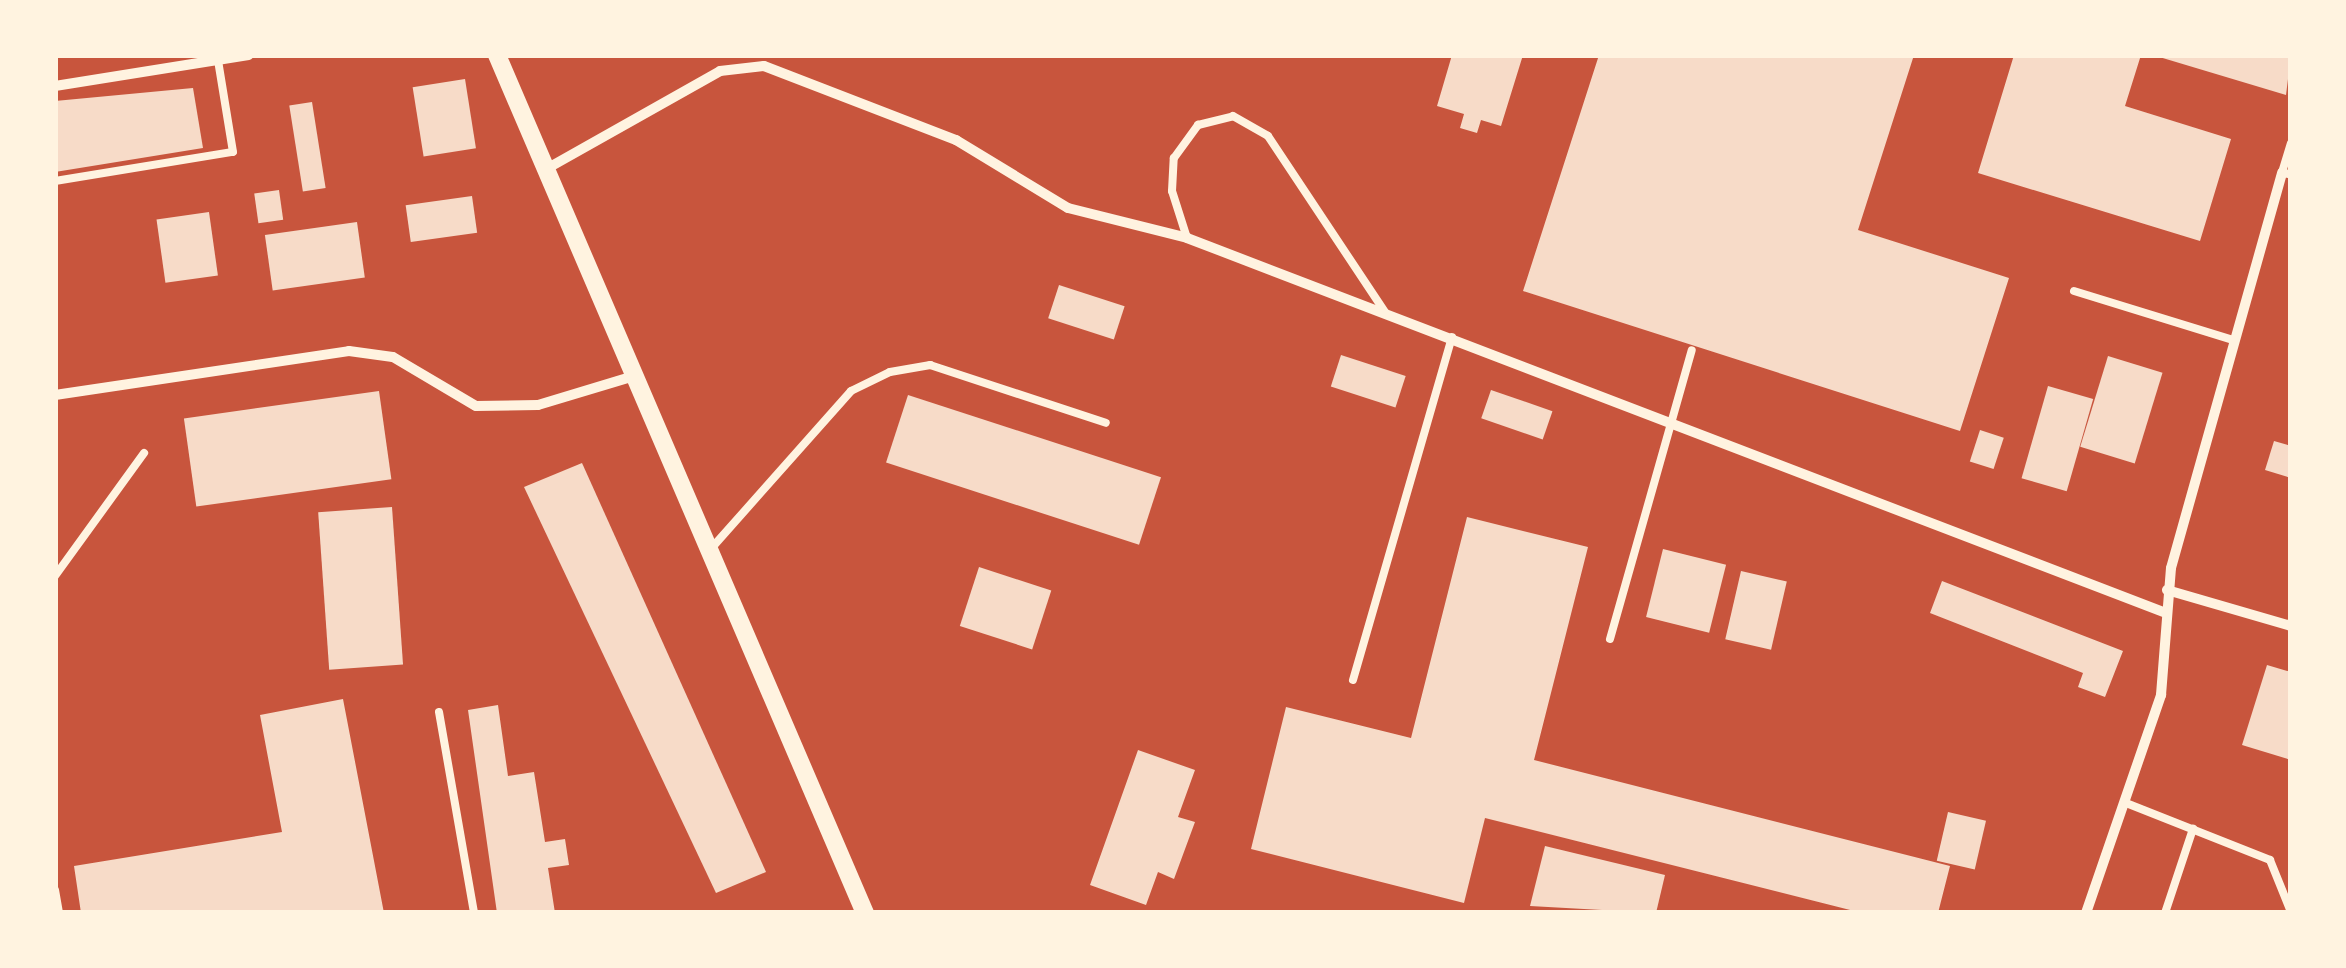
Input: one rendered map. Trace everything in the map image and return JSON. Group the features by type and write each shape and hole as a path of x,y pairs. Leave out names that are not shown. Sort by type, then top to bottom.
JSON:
{"street":[{"path":"55,86 248,55"},
{"path":"497,55 865,913"},
{"path":"548,168 720,70 766,61 956,140 1068,208 1188,238 1666,417 2166,612"},
{"path":"2086,913 2161,695 2167,590 2233,340 2287,174"},
{"path":"55,395 349,351 393,357 476,406 538,405 634,376"},
{"path":"2167,590 2291,626"}],"lane":[{"path":"55,182 233,152 218,60"},
{"path":"1188,238 1172,192 1174,158 1198,126 1233,116 1268,136 1385,312"},
{"path":"2287,174 2291,143"},
{"path":"2074,292 2233,340"},
{"path":"1353,680 1452,338"},
{"path":"1610,639 1666,417 1692,350"},
{"path":"709,551 851,391 890,372 930,364 1106,423"},
{"path":"55,576 144,454"},
{"path":"439,712 474,913"},
{"path":"2126,803 2270,860 2291,912"},
{"path":"2165,913 2194,829"},
{"path":"55,890 59,913"}],"building":[{"path":"1452,55 1523,55 1501,126 1481,120 1477,133 1460,128 1464,114 1437,106"},
{"path":"1599,55 1914,55 1858,230 2009,278 1960,431 1523,291"},
{"path":"2014,55 2141,55 2125,106 2231,139 2200,241 1978,173"},
{"path":"2156,55 2291,55 2286,95 2156,56"},
{"path":"465,79 476,148 424,156 413,87"},
{"path":"193,88 203,148 55,172 55,101"},
{"path":"312,102 326,188 303,192 289,106"},
{"path":"279,190 283,220 258,223 254,193"},
{"path":"472,196 477,233 411,242 406,205"},
{"path":"209,212 218,275 165,283 157,219"},
{"path":"357,222 365,277 273,290 265,235"},
{"path":"1059,285 1125,306 1114,340 1048,318"},
{"path":"1341,355 1406,376 1395,407 1331,386"},
{"path":"2108,356 2163,373 2135,464 2080,447"},
{"path":"2048,386 2093,399 2067,491 2022,478"},
{"path":"1491,390 1552,411 1543,440 1481,418"},
{"path":"379,391 391,479 196,507 184,418"},
{"path":"908,395 1161,477 1139,545 886,463"},
{"path":"1980,430 2004,438 1994,469 1970,461"},
{"path":"2274,441 2291,446 2291,478 2265,470"},
{"path":"582,463 766,872 716,893 524,487"},
{"path":"392,507 403,665 329,670 318,512"},
{"path":"1467,517 1588,547 1534,760 1950,866 1938,913 1862,913 1485,818 1464,903 1251,849 1286,707 1411,738"},
{"path":"1663,549 1726,565 1709,633 1646,617"},
{"path":"979,567 1051,590 1032,649 960,626"},
{"path":"1741,571 1787,582 1771,650 1725,639"},
{"path":"1942,581 2123,651 2105,697 2078,687 2083,673 1930,613"},
{"path":"2267,665 2291,672 2291,760 2242,745"},
{"path":"343,699 384,913 81,913 74,866 282,832 260,715"},
{"path":"498,705 508,776 534,772 545,842 565,839 569,865 548,868 555,913 497,913 468,710"},
{"path":"1138,750 1195,770 1178,817 1195,822 1174,879 1158,872 1146,905 1090,885"},
{"path":"1948,812 1986,821 1975,869 1937,861"},
{"path":"1545,846 1665,875 1656,913 1530,906"}]}
